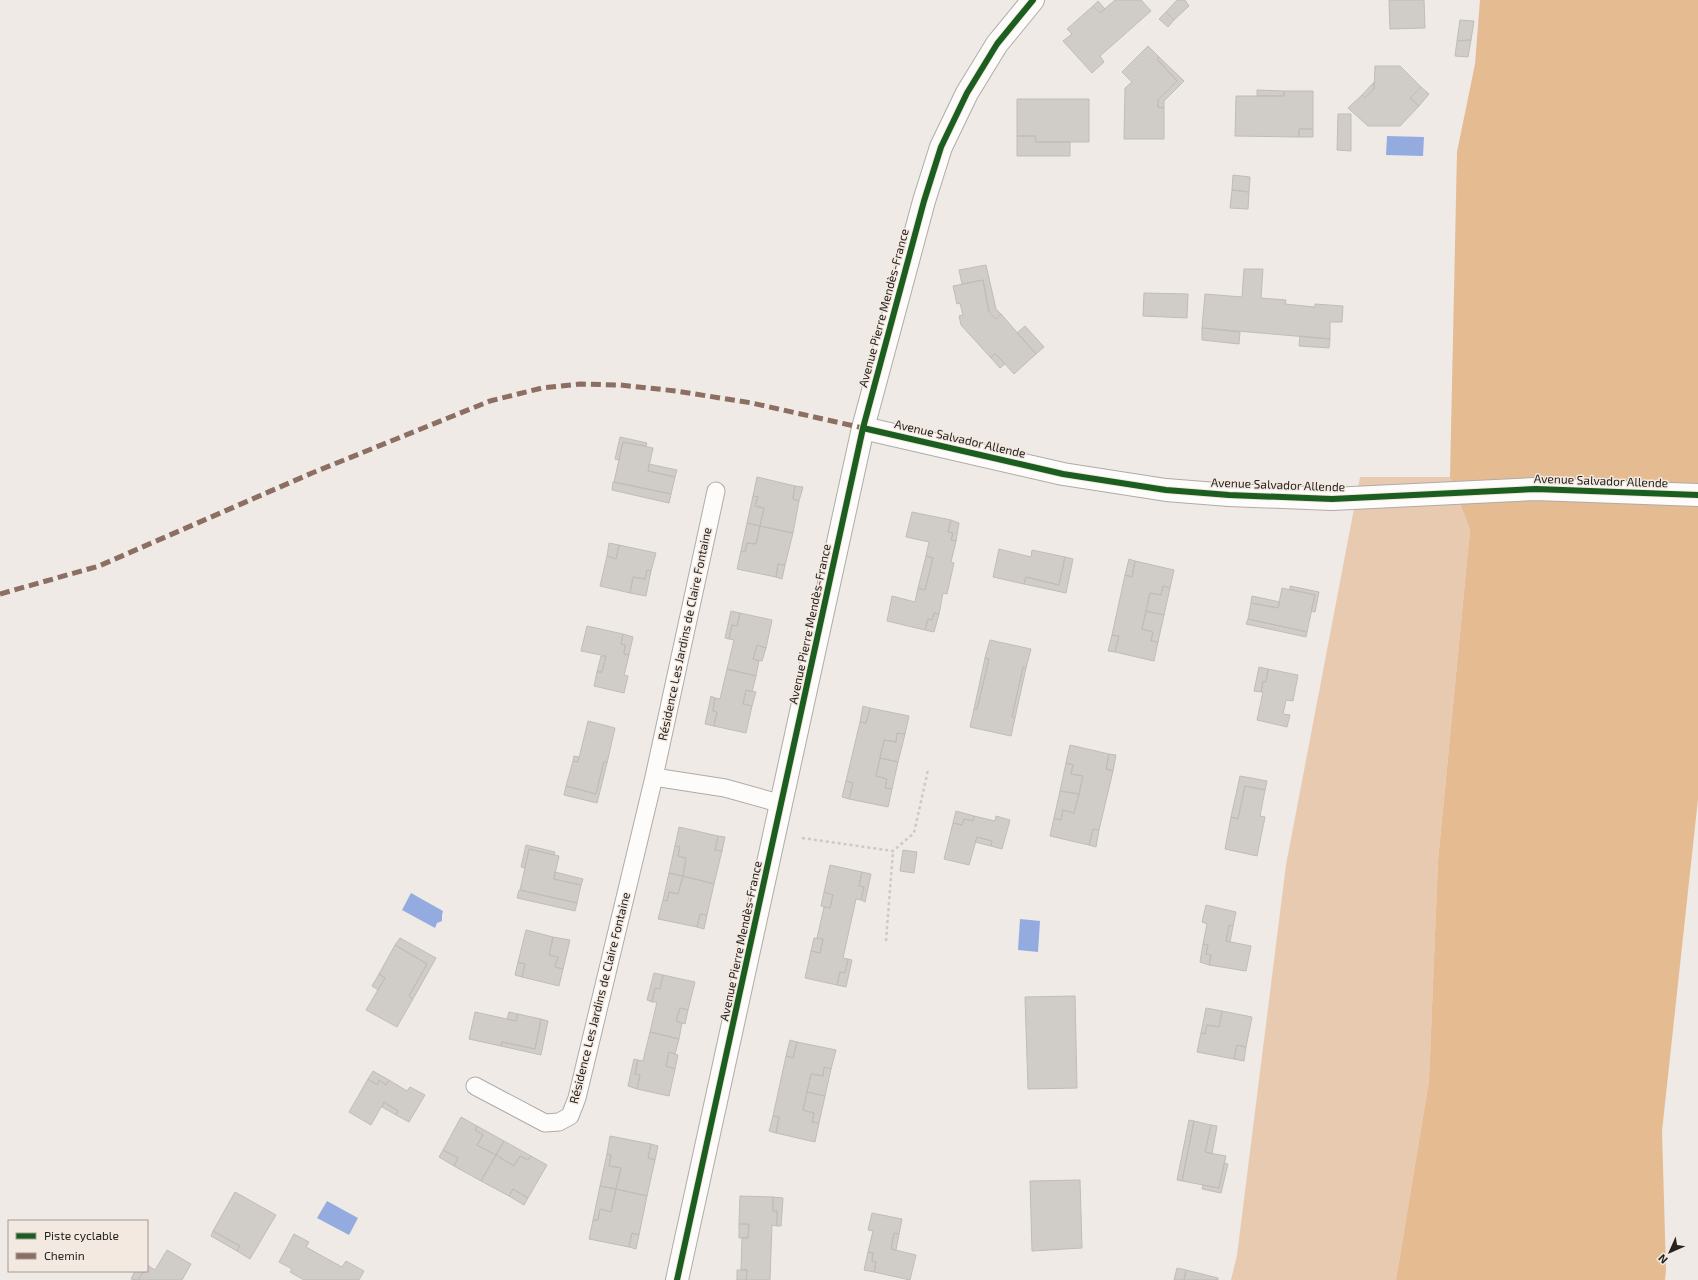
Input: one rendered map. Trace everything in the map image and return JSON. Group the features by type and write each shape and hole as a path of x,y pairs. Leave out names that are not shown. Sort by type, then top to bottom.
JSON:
{"street":[{"name":"Avenue Pierre Mendès-France","path":"677,1280 776,834 863,428 924,201 941,147 967,94 997,44 1033,0"},
{"name":"Avenue Salvador Allende","path":"863,428 1063,474 1166,490 1229,495 1332,499 1536,489 1698,495"}],"lane":[{"name":"Résidence Les Jardins de Claire Fontaine","path":"475,1086 545,1123 559,1122 570,1116 577,1098 654,777 716,491"},
{"path":"654,777 725,788 782,804"}],"path":[{"path":"886,941 893,851 914,833 928,770"},
{"path":"776,834 893,851"}],"shaded area":[{"path":"1480,0 1698,0 1698,799 1662,1131 1666,1270 1665,1280 1396,1280 1429,1081 1438,861 1470,530 1450,477 1457,152 1475,64"},
{"path":"1360,477 1450,477 1470,530 1438,861 1429,1081 1396,1280 1231,1280 1237,1255 1286,865"}],"water":[{"path":"1387,136 1424,137 1423,156 1386,155"},
{"path":"411,893 443,911 442,921 437,923 435,928 402,910"},
{"path":"1020,919 1040,921 1038,952 1018,950"},
{"path":"327,1201 358,1218 349,1235 317,1218"}],"building":[{"path":"1115,0 1141,0 1151,11 1100,56 1104,62 1092,73 1063,41 1072,34 1067,29 1093,6 1100,13"},
{"path":"1177,0 1185,0 1189,6 1174,20 1166,12"},
{"path":"1389,0 1424,0 1425,28 1390,29"},
{"path":"1098,1 1105,9 1100,13 1093,6"},
{"path":"1166,12 1174,20 1168,27 1159,19"},
{"path":"1460,20 1474,21 1471,40 1457,41"},
{"path":"1471,40 1468,57 1455,56 1457,41"},
{"path":"1148,46 1159,57 1157,59 1177,81 1158,100 1158,107 1164,108 1164,139 1124,139 1125,88 1132,82 1122,72"},
{"path":"1159,57 1184,81 1164,101 1164,108 1158,107 1158,100 1177,81 1157,59"},
{"path":"1375,66 1400,66 1421,87 1410,98 1419,106 1400,126 1368,126 1348,108 1362,95 1365,98 1374,89"},
{"path":"1374,82 1374,89 1365,98 1362,95"},
{"path":"1421,87 1429,94 1419,106 1410,98"},
{"path":"1257,90 1284,91 1284,96 1257,96"},
{"path":"1284,91 1313,91 1313,129 1299,129 1299,137 1235,136 1236,96 1284,96"},
{"path":"1017,99 1089,99 1089,142 1036,142 1035,136 1017,136"},
{"path":"1338,114 1351,114 1351,151 1337,150"},
{"path":"1299,129 1313,129 1313,137 1299,137"},
{"path":"1017,136 1035,136 1036,142 1070,142 1070,156 1017,156"},
{"path":"1233,175 1250,177 1249,192 1232,190"},
{"path":"1232,190 1249,192 1248,209 1230,208"},
{"path":"986,265 996,309 1001,314 996,319 989,312 983,280 962,284 959,270"},
{"path":"1244,269 1263,269 1261,298 1286,300 1285,304 1315,307 1315,304 1343,306 1342,322 1330,322 1330,339 1202,328 1205,294 1242,297"},
{"path":"983,280 989,312 996,319 1001,314 1036,354 1014,374 995,353 991,358 961,325 959,316 963,315 960,303 957,304 953,286"},
{"path":"1144,293 1188,294 1187,318 1143,316"},
{"path":"1025,326 1044,347 1036,354 1017,333"},
{"path":"1202,328 1240,332 1239,344 1202,340"},
{"path":"1300,336 1330,339 1329,348 1299,346"},
{"path":"995,353 1005,364 1000,368 991,358"},
{"path":"620,437 647,443 646,446 623,442 619,460 615,459"},
{"path":"623,442 653,448 648,471 675,477 671,494 614,482"},
{"path":"649,464 677,470 675,477 648,471"},
{"path":"757,477 795,486 793,499 799,501 793,533 760,526 764,508 755,506 758,497 753,496"},
{"path":"613,482 671,494 669,503 612,490"},
{"path":"795,486 803,487 799,501 793,499"},
{"path":"753,496 758,497 755,506 764,508 760,526 747,523"},
{"path":"912,512 951,520 948,532 953,533 951,540 956,541 951,562 954,563 947,594 943,593 939,614 934,613 932,620 928,619 925,630 887,621 892,596 915,602 918,588 925,590 933,558 926,556 929,542 906,537"},
{"path":"951,520 959,523 956,541 951,540 953,533 948,532"},
{"path":"747,523 760,526 756,544 747,543 745,552 741,551"},
{"path":"760,526 793,533 785,565 778,564 776,577 737,569 741,551 745,552 747,543 756,544"},
{"path":"609,543 619,545 616,559 607,556"},
{"path":"619,545 656,553 651,571 647,570 645,579 633,577 630,593 600,586 607,556 616,559"},
{"path":"999,549 1031,557 1032,550 1065,557 1059,585 1026,577 1024,584 993,577"},
{"path":"926,556 933,558 925,590 918,588"},
{"path":"1065,557 1073,559 1066,593 1024,584 1026,577 1059,585"},
{"path":"1129,559 1135,561 1132,577 1125,575"},
{"path":"1135,561 1174,570 1170,588 1163,586 1161,595 1150,593 1142,629 1153,632 1151,641 1158,642 1154,661 1115,652 1119,636 1112,635 1125,575 1132,577"},
{"path":"778,564 785,565 782,579 776,577"},
{"path":"647,570 651,571 646,596 630,593 633,577 645,579"},
{"path":"1163,586 1170,588 1164,615 1146,611 1150,593 1161,595"},
{"path":"1290,586 1319,592 1315,612 1311,611 1315,595 1290,589"},
{"path":"1282,588 1315,595 1307,632 1248,619 1251,603 1278,608"},
{"path":"1252,596 1280,602 1278,608 1251,603"},
{"path":"731,611 740,613 737,626 732,625 729,639 725,638"},
{"path":"1146,611 1164,615 1158,642 1151,641 1153,632 1142,629"},
{"path":"740,613 772,620 766,648 757,645 753,659 759,661 756,676 727,669 734,640 729,639 732,625 737,626"},
{"path":"934,613 939,614 934,632 925,630 928,619 932,620"},
{"path":"1248,619 1307,632 1306,637 1246,624"},
{"path":"587,626 623,634 621,644 625,645 624,654 629,655 624,675 628,676 624,693 594,686 597,672 602,672 606,656 581,651"},
{"path":"623,634 633,637 629,655 624,654 625,645 621,644"},
{"path":"1112,635 1119,636 1115,652 1108,651"},
{"path":"990,640 1031,649 1026,668 1023,667 1012,717 1015,718 1011,736 970,727 974,709 977,709 989,659 985,658"},
{"path":"757,645 766,648 762,661 753,659"},
{"path":"601,656 606,656 602,672 597,672"},
{"path":"985,658 989,659 977,709 974,709"},
{"path":"1023,667 1026,668 1015,718 1012,717"},
{"path":"1259,667 1268,669 1266,682 1263,682 1261,692 1254,691"},
{"path":"727,669 756,676 752,692 746,690 743,704 752,706 746,733 714,726 717,712 713,711 715,698 720,699"},
{"path":"1268,669 1298,675 1293,701 1286,700 1283,714 1290,715 1287,727 1257,720 1263,692 1261,692 1263,682 1266,682"},
{"path":"746,690 756,692 752,706 743,704"},
{"path":"711,696 715,698 713,711 717,712 714,726 705,724"},
{"path":"863,706 870,708 866,723 860,722"},
{"path":"870,708 909,716 905,734 897,733 896,742 884,740 876,776 887,779 885,788 892,789 888,807 849,799 853,783 846,781 860,722 866,723"},
{"path":"588,721 615,728 607,763 604,761 596,794 566,786 573,761 578,762"},
{"path":"897,733 905,734 898,762 880,758 884,740 896,742"},
{"path":"1070,745 1109,754 1106,769 1113,771 1099,830 1093,829 1089,845 1050,836 1054,818 1061,820 1063,810 1074,813 1083,776 1071,774 1073,765 1066,763"},
{"path":"1109,754 1116,755 1113,771 1106,769"},
{"path":"574,756 579,757 578,762 573,761"},
{"path":"880,758 898,762 892,789 885,788 887,779 876,776"},
{"path":"604,761 607,763 597,803 564,795 566,786 596,794"},
{"path":"1066,763 1073,765 1071,774 1083,776 1079,794 1060,791"},
{"path":"1240,776 1267,781 1265,790 1245,786 1238,819 1231,817"},
{"path":"846,781 853,783 849,799 842,797"},
{"path":"1245,786 1265,790 1260,816 1265,817 1257,856 1225,849 1231,817 1238,819"},
{"path":"1060,791 1079,794 1074,813 1063,810 1061,820 1054,818"},
{"path":"956,811 974,816 973,821 964,819 962,825 953,823"},
{"path":"974,816 995,821 996,816 1010,820 1002,849 991,846 992,841 977,837 969,865 944,859 953,823 962,825 964,819 973,821"},
{"path":"679,827 718,836 715,850 722,851 714,884 683,876 686,858 678,856 680,847 675,846"},
{"path":"1093,829 1099,830 1096,847 1089,845"},
{"path":"718,836 725,837 722,851 715,850"},
{"path":"977,837 992,841 991,846 975,842"},
{"path":"526,845 555,852 554,855 529,849 525,868 521,867"},
{"path":"675,846 680,847 678,856 686,858 683,876 669,873"},
{"path":"529,849 559,856 554,879 581,885 577,903 520,890"},
{"path":"903,850 917,852 914,873 900,871"},
{"path":"830,865 862,872 859,886 864,887 861,900 856,899 843,958 848,959 845,973 840,972 837,985 805,978 811,951 820,953 823,939 817,938 824,907 830,908 833,895 824,892"},
{"path":"555,872 583,879 581,885 554,879"},
{"path":"862,872 871,874 865,902 861,900 864,887 859,886"},
{"path":"669,873 683,876 678,894 669,892 667,901 663,900"},
{"path":"683,876 714,884 707,915 700,914 697,927 658,919 663,900 667,901 669,892 678,894"},
{"path":"519,890 577,903 575,911 517,898"},
{"path":"824,892 833,895 830,908 821,906"},
{"path":"1206,905 1236,912 1233,926 1229,925 1226,941 1251,946 1246,971 1209,965 1211,955 1206,954 1208,945 1203,944 1207,924 1202,922"},
{"path":"700,914 707,915 704,929 697,927"},
{"path":"1229,925 1233,926 1230,942 1226,941"},
{"path":"526,930 553,937 549,955 558,957 555,967 563,969 559,986 522,977 525,964 518,962"},
{"path":"553,937 570,940 563,969 555,967 558,957 549,955"},
{"path":"400,938 436,958 413,999 409,996 427,964 395,945"},
{"path":"814,938 823,939 820,953 811,951"},
{"path":"1203,944 1208,945 1206,954 1211,955 1209,965 1200,962"},
{"path":"395,945 427,964 409,996 413,999 397,1027 366,1010 385,978 379,974"},
{"path":"848,959 852,960 846,987 837,985 840,972 845,973"},
{"path":"518,962 525,964 522,977 515,975"},
{"path":"654,973 663,975 660,989 655,988 652,1002 647,1000"},
{"path":"379,974 385,978 378,990 372,986"},
{"path":"663,975 695,982 688,1010 680,1008 676,1021 682,1023 679,1039 650,1032 657,1002 652,1002 655,988 660,989"},
{"path":"1075,996 1077,1088 1028,1089 1025,997"},
{"path":"680,1008 688,1010 685,1024 676,1021"},
{"path":"1206,1008 1222,1011 1219,1027 1207,1025 1205,1034 1201,1033"},
{"path":"1222,1011 1252,1017 1246,1047 1237,1045 1234,1059 1197,1052 1201,1033 1205,1034 1207,1025 1219,1027"},
{"path":"475,1012 516,1021 518,1014 541,1019 535,1049 502,1042 501,1046 469,1039"},
{"path":"509,1012 518,1014 516,1021 507,1019"},
{"path":"541,1019 548,1021 541,1055 501,1046 502,1042 535,1049"},
{"path":"650,1032 679,1039 675,1054 669,1052 666,1066 675,1069 669,1096 637,1089 640,1075 635,1074 638,1060 643,1061"},
{"path":"790,1040 797,1042 793,1058 786,1056"},
{"path":"797,1042 836,1050 831,1069 824,1067 823,1076 811,1074 803,1110 814,1113 812,1122 819,1123 815,1142 776,1133 779,1117 773,1116 786,1056 793,1058"},
{"path":"1237,1045 1246,1047 1244,1061 1234,1059"},
{"path":"669,1052 678,1055 675,1069 666,1066"},
{"path":"634,1059 638,1060 635,1074 640,1075 637,1089 628,1086"},
{"path":"824,1067 831,1069 825,1096 807,1092 811,1074 823,1076"},
{"path":"373,1071 389,1080 386,1085 379,1080 377,1085 368,1079"},
{"path":"368,1079 377,1085 379,1080 386,1085 389,1080 407,1091 410,1087 425,1095 409,1122 396,1115 398,1111 384,1102 371,1125 349,1112"},
{"path":"807,1092 825,1096 819,1123 812,1122 814,1113 803,1110"},
{"path":"384,1102 398,1111 396,1115 382,1107"},
{"path":"773,1116 779,1117 776,1133 769,1131"},
{"path":"461,1117 477,1126 475,1130 483,1135 477,1145 496,1155 481,1181 454,1166 458,1158 443,1150"},
{"path":"1189,1120 1194,1121 1182,1181 1177,1180"},
{"path":"1194,1121 1211,1125 1205,1152 1226,1156 1219,1188 1182,1181"},
{"path":"1211,1125 1217,1126 1212,1154 1205,1152"},
{"path":"477,1126 504,1141 496,1155 477,1145 483,1135 475,1130"},
{"path":"610,1136 651,1144 648,1158 655,1160 647,1196 616,1189 621,1168 609,1166 611,1155 607,1154"},
{"path":"504,1141 531,1156 528,1160 520,1156 514,1166 496,1155"},
{"path":"651,1144 658,1146 655,1160 648,1158"},
{"path":"443,1150 458,1158 454,1166 439,1157"},
{"path":"607,1154 611,1155 609,1166 621,1168 616,1189 600,1186"},
{"path":"496,1155 514,1166 520,1156 528,1160 531,1156 547,1165 528,1198 513,1189 509,1196 481,1181"},
{"path":"1224,1163 1228,1164 1221,1193 1202,1189 1203,1185 1219,1188"},
{"path":"1080,1180 1082,1248 1032,1251 1030,1181"},
{"path":"600,1186 616,1189 611,1212 600,1209 598,1220 593,1220"},
{"path":"513,1189 528,1198 524,1205 509,1196"},
{"path":"616,1189 647,1196 639,1235 632,1233 629,1247 589,1239 593,1220 598,1220 600,1209 611,1212"},
{"path":"235,1192 276,1215 250,1259 237,1251 240,1246 213,1231"},
{"path":"740,1196 773,1197 773,1211 777,1211 777,1226 772,1225 770,1280 746,1280 747,1270 741,1270 742,1238 748,1238 749,1224 739,1224"},
{"path":"773,1197 783,1198 781,1226 777,1226 777,1211 773,1211"},
{"path":"872,1213 902,1219 899,1234 894,1233 891,1249 916,1255 910,1280 874,1272 876,1262 872,1261 873,1253 868,1252 873,1231 868,1230"},
{"path":"739,1224 749,1224 748,1238 739,1238"},
{"path":"213,1231 240,1246 237,1251 211,1236"},
{"path":"632,1233 639,1235 636,1249 629,1247"},
{"path":"894,1233 899,1234 896,1250 891,1249"},
{"path":"294,1234 309,1242 306,1247 342,1267 346,1261 364,1271 359,1280 304,1280 290,1272 292,1269 279,1262"},
{"path":"167,1250 191,1264 182,1280 138,1280 143,1272 148,1272 148,1266 155,1270"},
{"path":"868,1252 873,1253 872,1261 876,1262 874,1272 864,1270"},
{"path":"1177,1268 1186,1270 1184,1280 1174,1280"},
{"path":"737,1270 747,1270 746,1280 737,1280"},
{"path":"1186,1270 1218,1278 1218,1280 1184,1280"},
{"path":"134,1272 143,1272 138,1280 131,1279"}],"marked path":[{"path":"0,594 99,566 312,473 490,401 542,388 580,384 620,385 676,391 752,403 863,428"}],"cycle path":[{"path":"677,1280 863,428 924,201 941,147 967,93 997,44 1033,0"},
{"path":"863,428 1063,474 1166,490 1229,495 1332,499 1536,489 1698,495"}]}
